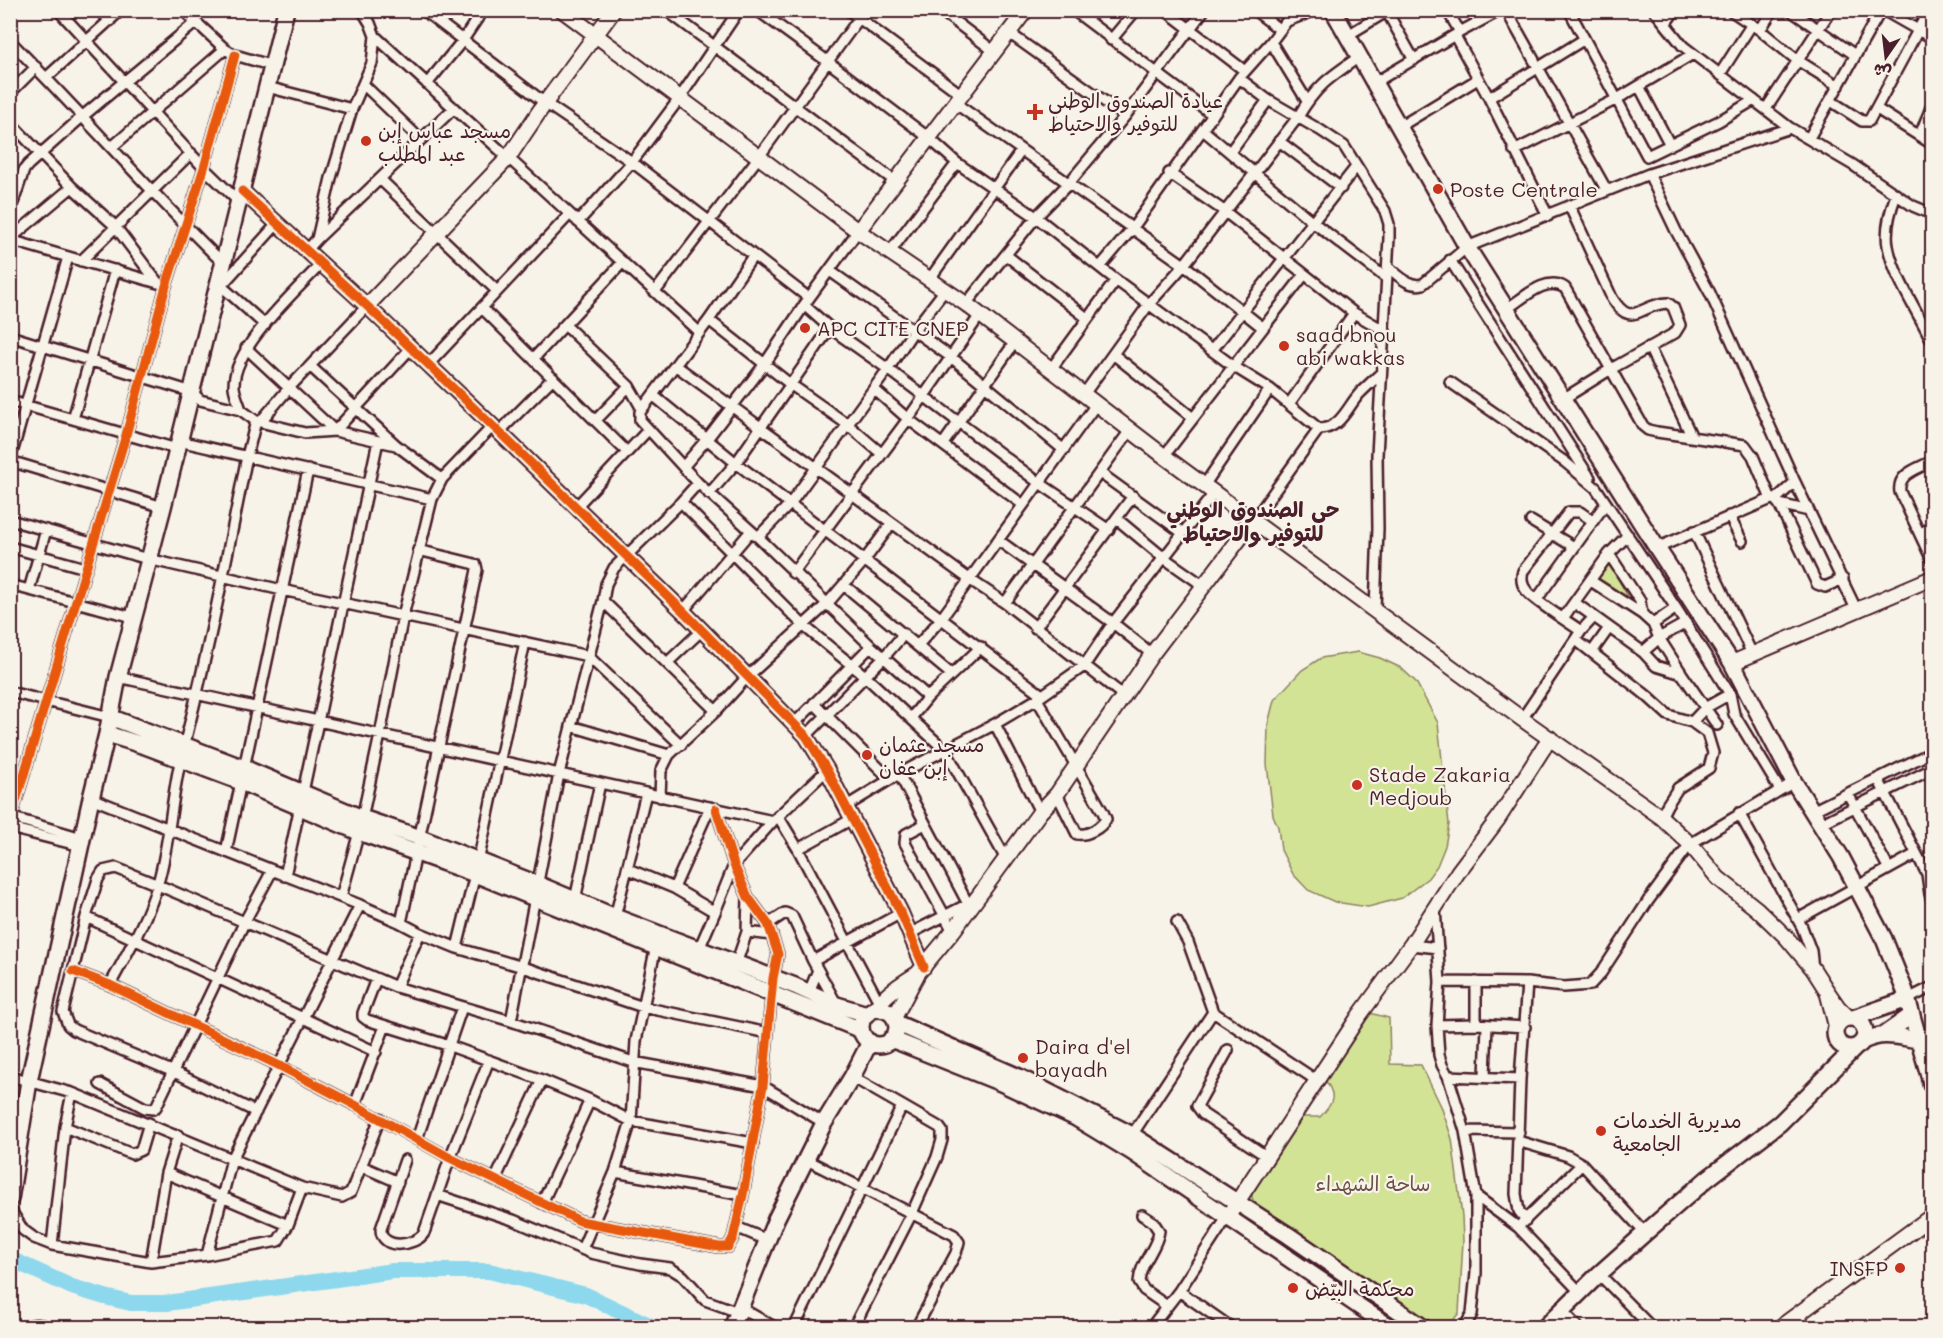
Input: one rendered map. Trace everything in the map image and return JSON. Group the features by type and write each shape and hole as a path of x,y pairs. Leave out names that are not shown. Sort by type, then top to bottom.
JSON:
{"main road":[{"path":"11,1191 29,1081 118,677 219,285 286,10"},
{"path":"562,10 758,158 858,231 966,304 1164,456 1661,817 1690,843 1718,878 1757,909 1786,937 1813,969 1838,1007 1843,1024 1841,1045 1845,1047 1859,1044 1874,1036 1885,1034 1919,1040"},
{"path":"367,306 508,158 545,103 614,10"},
{"path":"858,231 1026,10"},
{"path":"1334,10 1467,247 1508,308 1657,548 1732,663 1794,782 1857,886 1884,939 1908,999 1932,1086"},
{"path":"241,197 277,224 367,306 683,611 806,736 827,770 911,933 921,970 895,1020 895,1035 891,1040 881,1044 736,964 575,900 536,891"},
{"path":"736,1316 767,1240 805,1159 852,1077 866,1036 862,1022 873,1009 921,970 953,931 970,905 1077,765 1152,654 1253,520"},
{"path":"1732,663 1932,578"},
{"path":"110,717 183,752 360,825 417,853 476,868 536,891 656,946 773,986 809,992 837,1005 885,1010 895,1020 1019,1077 1132,1135 1232,1210 1276,1249 1391,1328"},
{"path":"107,734 183,752"},
{"path":"1232,1210 1359,1016 1411,945 1458,872 1498,819 1550,738"},
{"path":"360,825 418,837 476,868"},
{"path":"1843,1024 1908,999"},
{"path":"1885,1034 1912,1015"},
{"path":"1544,1328 1645,1233 1707,1179 1780,1123 1826,1078 1859,1044 1866,1031 1862,1022 1843,1024"},
{"path":"1826,1078 1843,1024"},
{"path":"891,1040 1001,1083 1076,1118 1232,1210 1288,1235 1424,1328"},
{"path":"1779,1328 1932,1216"},
{"path":"1276,1249 1288,1235"},
{"path":"1560,1312 1576,1328"}],"street":[{"path":"58,10 204,168 241,197"},
{"path":"100,10 110,21"},
{"path":"47,77 121,10"},
{"path":"183,10 225,49 273,66"},
{"path":"362,10 375,36 699,332"},
{"path":"423,10 545,103 632,162 753,256 806,302 830,328 1038,482 1109,530"},
{"path":"428,84 463,40 483,10"},
{"path":"666,10 896,182"},
{"path":"578,222 632,162 679,99 739,10"},
{"path":"757,10 929,138 957,163 1036,217 1116,280 1213,349 1233,366 1270,389 1319,429 1327,429 1338,422 1359,393 1382,373"},
{"path":"848,10 1021,151 1184,265 1262,327"},
{"path":"655,292 758,158 865,10"},
{"path":"940,10 995,52"},
{"path":"1073,10 1213,115"},
{"path":"1111,40 1136,10"},
{"path":"1165,10 1242,74 1268,100 1344,147 1388,218 1388,267 1377,455 1378,528 1375,609"},
{"path":"966,304 1036,217 1069,183 1125,116 1204,10"},
{"path":"1254,10 1279,29"},
{"path":"1100,267 1132,229 1169,173 1203,130 1242,74 1271,42 1295,10"},
{"path":"1286,22 1316,10"},
{"path":"1448,10 1478,79 1548,216"},
{"path":"1374,83 1501,10"},
{"path":"1506,10 1568,125 1607,191"},
{"path":"1569,10 1647,156 1676,231 1710,293 1857,611"},
{"path":"1654,10 1683,46 1790,128 1896,195 1930,210"},
{"path":"1666,23 1675,10"},
{"path":"1730,10 1756,27 1797,60 1839,86"},
{"path":"1720,74 1756,27 1773,10"},
{"path":"1790,10 1855,55"},
{"path":"1766,109 1831,10"},
{"path":"1809,138 1882,10 1932,38"},
{"path":"1831,101 1865,122 1869,121 1929,10"},
{"path":"1348,35 1386,11 1414,60"},
{"path":"11,208 24,170 40,153 195,23"},
{"path":"1009,33 1125,116"},
{"path":"317,239 331,178 352,109 372,63 375,36"},
{"path":"1489,98 1583,40"},
{"path":"10,41 47,77 185,226 223,263"},
{"path":"1271,42 1307,101"},
{"path":"112,147 225,49"},
{"path":"81,842 11,819 126,435 142,378 162,284 185,226 204,168 235,54"},
{"path":"1514,151 1617,99 1693,54"},
{"path":"1084,394 1149,303 1184,265 1298,117 1318,86 1359,57"},
{"path":"10,93 36,67"},
{"path":"1399,127 1478,79"},
{"path":"364,85 420,139"},
{"path":"1639,86 1670,145"},
{"path":"267,87 352,109"},
{"path":"1230,152 1268,100"},
{"path":"1647,156 1754,100"},
{"path":"1920,135 1932,105"},
{"path":"307,250 454,108"},
{"path":"1877,109 1932,144"},
{"path":"10,122 72,187 116,226 162,284"},
{"path":"1388,267 1406,282 1418,285 1428,280 1467,247 1653,173 1790,128"},
{"path":"1203,130 1314,223 1386,278"},
{"path":"1279,141 1341,188"},
{"path":"929,280 1021,151"},
{"path":"81,261 191,153"},
{"path":"889,252 957,163"},
{"path":"1213,349 1356,167"},
{"path":"1169,173 1224,211 1354,313 1385,331"},
{"path":"380,178 497,291"},
{"path":"10,240 72,187"},
{"path":"1896,195 1889,216 1888,245 1894,265 1932,341"},
{"path":"1563,399 1675,333 1680,322 1671,304 1664,303 1629,314 1620,310 1612,298 1570,207"},
{"path":"427,366 570,214"},
{"path":"265,325 219,285 277,224"},
{"path":"683,467 764,365 858,231"},
{"path":"10,240 162,284"},
{"path":"1006,255 1087,318"},
{"path":"753,256 654,396 642,409 639,420 709,494 928,697"},
{"path":"68,257 10,460 163,507"},
{"path":"1450,260 1596,488 1686,623 1730,694 1734,714 1780,790"},
{"path":"534,358 623,262"},
{"path":"241,410 234,387 246,348 321,264"},
{"path":"73,419 115,270"},
{"path":"830,271 951,357 1064,450"},
{"path":"1164,456 1304,275"},
{"path":"1051,369 1116,280"},
{"path":"1508,308 1538,288 1550,283 1558,283 1565,288 1643,426 1648,430 1745,445 1817,584 1825,587 1843,579"},
{"path":"683,611 730,553 790,504 945,290"},
{"path":"110,986 135,939 158,885 170,831 183,752 247,456 259,421 367,306"},
{"path":"482,308 627,452"},
{"path":"1289,404 1354,313"},
{"path":"794,573 854,494 980,315"},
{"path":"709,320 764,365 847,424 882,454"},
{"path":"565,325 629,386 642,409"},
{"path":"709,494 736,463 830,328"},
{"path":"10,336 192,392 200,400 241,410 259,421 305,434 335,431 396,445"},
{"path":"943,444 1015,342"},
{"path":"1649,347 1692,437"},
{"path":"246,348 335,431"},
{"path":"335,431 410,349"},
{"path":"1113,354 1193,418"},
{"path":"675,365 1005,603 1124,696"},
{"path":"310,366 396,445 442,479"},
{"path":"341,897 360,825 403,616 432,499 442,479 553,378"},
{"path":"1450,382 1565,462 1596,488"},
{"path":"596,420 629,386"},
{"path":"874,389 908,419 1022,504"},
{"path":"798,849 849,813 895,776 995,724 1040,697 1084,666 1113,623 1183,533 1270,389"},
{"path":"654,396 736,463 981,647 1040,697 1103,812 1105,823 1084,834 1077,834 1056,794"},
{"path":"10,401 126,435 247,456 432,499"},
{"path":"918,645 941,618 1097,403"},
{"path":"1005,603 1131,429"},
{"path":"1253,520 1319,429"},
{"path":"575,508 648,430"},
{"path":"285,876 378,441"},
{"path":"1932,461 1904,476 1900,479 1899,484 1900,492 1932,560"},
{"path":"226,852 308,470"},
{"path":"1100,473 1183,533"},
{"path":"1657,548 1729,516 1775,501 1796,482"},
{"path":"511,1022 559,774 609,576 698,483"},
{"path":"1035,628 1133,496"},
{"path":"1775,501 1809,511"},
{"path":"681,502 804,626 865,676 946,750 1006,859"},
{"path":"1537,599 1606,503"},
{"path":"1581,632 1526,591 1522,577 1523,571 1569,512 1580,512 1593,521"},
{"path":"1729,516 1742,541"},
{"path":"1117,519 1164,558 1204,586"},
{"path":"10,520 148,559 588,656 681,745"},
{"path":"1531,521 1574,547"},
{"path":"660,796 661,771 669,755 716,711 747,677 827,604 864,561 892,523"},
{"path":"1921,533 1932,528"},
{"path":"29,590 45,530"},
{"path":"1694,531 1753,656"},
{"path":"1563,618 1609,554 1628,535"},
{"path":"998,540 1152,654"},
{"path":"10,547 85,568"},
{"path":"401,923 476,576 476,565 418,550"},
{"path":"1609,554 1640,601 1642,614"},
{"path":"1591,581 1642,614 1653,624 1682,675 1717,725"},
{"path":"10,585 133,617"},
{"path":"844,585 951,674"},
{"path":"603,601 716,711"},
{"path":"1575,603 1643,652 1661,669 1682,675"},
{"path":"1653,624 1676,608"},
{"path":"1522,718 1581,632 1594,617"},
{"path":"1643,652 1659,638 1686,623"},
{"path":"1592,652 1609,628"},
{"path":"668,662 701,631"},
{"path":"806,736 904,634"},
{"path":"1576,640 1668,715 1692,722 1707,733 1713,753 1709,768 1678,789 1661,817"},
{"path":"457,948 525,642"},
{"path":"794,724 871,646"},
{"path":"911,718 928,697 981,647"},
{"path":"118,677 713,808 775,819 798,849 847,943 873,1009"},
{"path":"10,692 110,717"},
{"path":"1692,722 1705,708 1730,694"},
{"path":"814,703 895,776 925,824 970,905 944,915 911,933"},
{"path":"1707,733 1734,714"},
{"path":"995,724 1040,812"},
{"path":"571,726 669,755"},
{"path":"1816,818 1848,794 1932,752"},
{"path":"1816,818 1855,808 1932,769"},
{"path":"699,950 734,865 775,819 827,770"},
{"path":"1878,779 1927,874 1929,894 1932,900"},
{"path":"1440,982 1527,983 1574,988 1595,982 1648,901 1690,843 1794,782"},
{"path":"575,900 600,783"},
{"path":"615,917 646,793"},
{"path":"1848,794 1888,869"},
{"path":"91,798 341,897 457,948 523,967 643,1007 768,1033"},
{"path":"73,971 278,1065 380,1118 450,1158 580,1221 725,1247 731,1242 736,1227 753,1143 763,1086 778,954 768,924 748,897 713,808"},
{"path":"674,888 713,808"},
{"path":"1738,813 1798,919 1811,951 1813,969"},
{"path":"925,824 906,834 905,843 953,931"},
{"path":"10,828 81,842"},
{"path":"1798,919 1916,854"},
{"path":"256,1112 174,1072 74,1030 68,1025 63,1012 86,917 98,879 103,871 116,868 396,987 633,1062 763,1086 824,1123"},
{"path":"628,869 674,888 715,912"},
{"path":"100,1084 145,1108 153,1109 158,1104 245,921 272,871"},
{"path":"736,964 747,932 748,897"},
{"path":"207,1255 232,1159 360,905"},
{"path":"1435,908 1440,982 1437,1025 1439,1055 1466,1131 1476,1196 1476,1273 1472,1314 1464,1328"},
{"path":"813,961 901,913"},
{"path":"768,924 782,915 789,914 837,1005"},
{"path":"86,917 376,1052"},
{"path":"1177,922 1188,942 1213,1012 1316,1080"},
{"path":"747,932 772,934"},
{"path":"396,987 420,933"},
{"path":"1411,945 1438,948"},
{"path":"582,1249 615,1173 631,1121 633,1062 656,946"},
{"path":"809,992 818,970"},
{"path":"376,979 363,1015 367,1020 450,1046 542,1080 590,1100 631,1121 753,1143"},
{"path":"1476,982 1476,1024"},
{"path":"1522,1224 1516,1194 1520,1079 1526,1027 1527,983"},
{"path":"1908,999 1932,987"},
{"path":"417,1139 462,1007"},
{"path":"1132,1135 1213,1012"},
{"path":"1437,1025 1476,1024 1526,1027"},
{"path":"355,1105 385,1026"},
{"path":"1485,1076 1487,1026"},
{"path":"1228,1050 1197,1106 1199,1111 1266,1156"},
{"path":"405,1160 381,1229 382,1237 387,1242 405,1244 421,1238 489,1060"},
{"path":"10,1076 72,1093 302,1188 342,1197 351,1192 380,1118"},
{"path":"1448,1076 1520,1079"},
{"path":"852,1077 939,1126 942,1133 941,1147 912,1213 853,1328"},
{"path":"495,1179 542,1080"},
{"path":"52,1245 65,1127 72,1093"},
{"path":"542,1203 590,1100"},
{"path":"794,1328 902,1106"},
{"path":"65,1127 132,1154 141,1150 149,1123"},
{"path":"1466,1131 1519,1136 1530,1143 1568,1156 1582,1164 1645,1233"},
{"path":"151,1262 166,1173 178,1135"},
{"path":"805,1159 954,1234 958,1242 956,1253 916,1328"},
{"path":"1522,1224 1582,1164"},
{"path":"362,1166 398,1182"},
{"path":"166,1173 288,1225"},
{"path":"615,1173 743,1195"},
{"path":"10,1209 23,1230 34,1238 52,1245 151,1262 207,1255 278,1241 284,1234 302,1188"},
{"path":"437,1195 513,1220 582,1249 678,1271 705,1300 736,1316 776,1328"},
{"path":"1476,1196 1522,1224 1580,1292"},
{"path":"1154,1328 1155,1322 1179,1291 1232,1210"},
{"path":"1142,1215 1153,1222 1159,1231 1157,1242 1142,1267 1139,1282 1144,1290 1167,1306"},
{"path":"736,1227 767,1240"},
{"path":"1599,1274 1652,1328"},
{"path":"1179,1291 1232,1328"},
{"path":"1796,1314 1808,1328"},
{"path":"24,1328 31,1324 39,1324 52,1328"}],"green space":[{"path":"1608,561 1633,606 1596,582"},
{"name":"Stade Zakaria Medjoub","path":"1358,652 1380,658 1401,668 1416,682 1438,723 1449,824 1445,846 1437,866 1428,878 1402,898 1368,907 1335,902 1308,890 1293,874 1281,850 1278,827 1273,815 1267,764 1268,724 1274,700 1302,670 1321,658"},
{"name":"ساحة الشهداء","path":"1370,1013 1389,1018 1390,1064 1421,1065 1441,1106 1452,1139 1463,1241 1459,1313 1450,1324 1443,1327 1425,1323 1254,1204 1251,1193 1301,1117 1320,1117 1331,1103 1331,1090 1324,1079"}],"waterway":[{"path":"10,1263 17,1262 72,1287 131,1303 167,1303 393,1271 489,1271 586,1295 655,1328"}],"cycle path":[{"path":"10,821 126,435 166,286 204,168 235,55"},
{"path":"242,191 499,432 683,611 806,736 827,770 901,913 924,967"},
{"path":"73,971 110,985 278,1065 450,1158 580,1221 728,1247 733,1238 743,1195 763,1086 773,978 778,954 768,924 748,897 734,865 716,809"}],"place":[{"name":"عيادة الصندوق الوطني للتوفير والاحتياط","path":"1035,112"},
{"name":"مسجد عباس إبن عبد المطلب","path":"366,141"},
{"name":"Poste Centrale","path":"1438,189"},
{"name":"APC CITE CNEP","path":"805,328"},
{"name":"saad bnou abi wakkas","path":"1284,346"},
{"name":"مسجد عثمان إبن عفان","path":"867,755"},
{"name":"Stade Zakaria Medjoub","path":"1357,785"},
{"name":"Daira d'el bayadh","path":"1023,1058"},
{"name":"مديرية الخدمات الجامعية","path":"1601,1131"},
{"name":"INSFP","path":"1900,1268"},
{"name":"محكمة البيّض","path":"1293,1288"}],"district":[{"name":"حي الصندوق الوطني للتوفير والاحتياط","path":"1253,520"}]}
